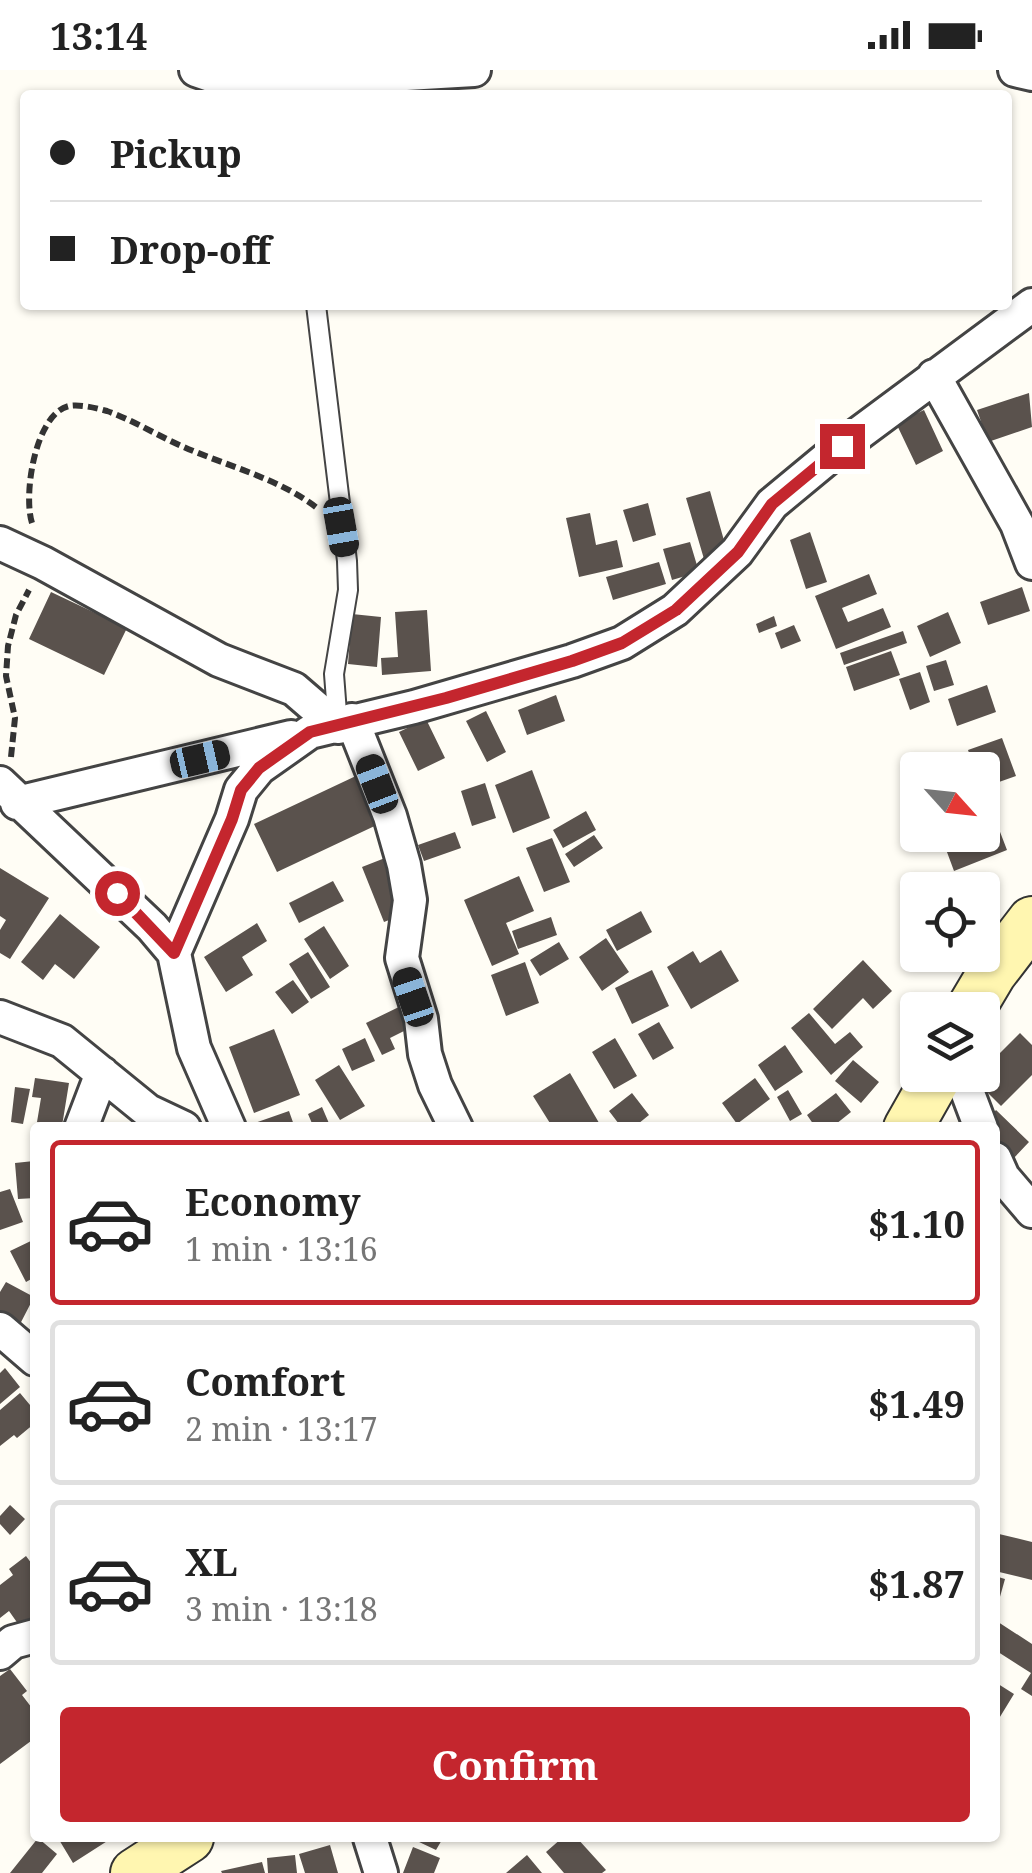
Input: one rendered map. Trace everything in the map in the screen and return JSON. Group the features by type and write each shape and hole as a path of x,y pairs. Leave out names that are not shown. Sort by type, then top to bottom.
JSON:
{"street":[{"path":"196,70 237,84 474,70"},
{"path":"1015,70 1032,74"},
{"path":"6,795 414,707 622,643 676,610 738,552 772,504 872,422 1032,305"},
{"path":"934,376 1009,508 1032,563"},
{"path":"0,543 219,660 294,689 333,726 390,816 410,900 402,958 420,1019 425,1054 453,1122"},
{"path":"174,953 241,790 259,768 333,726"},
{"path":"6,795 152,927 174,953 194,1048 226,1122"},
{"path":"981,992 1032,921"},
{"path":"0,1017 62,1041 148,1111 171,1122"},
{"path":"83,1122 102,1072"},
{"path":"911,1122 928,1092"},
{"path":"967,1092 979,1122"},
{"path":"1000,1171 1032,1211"},
{"path":"0,1329 30,1355"},
{"path":"134,1873 184,1842"},
{"path":"371,1842 381,1873"}],"lane":[{"path":"317,310 348,590 334,674 333,726"}],"path":[{"path":"6,795 15,718 6,676 8,646 16,616 43,563 28,508 38,443 51,415 70,406 108,412 299,495 341,527"}],"building":[{"path":"1029,393 1032,427 988,442 977,410"},
{"path":"924,410 943,451 916,465 896,423"},
{"path":"710,491 727,551 704,559 686,498"},
{"path":"648,503 656,535 633,542 623,510"},
{"path":"590,513 596,545 617,540 623,567 579,577 566,518"},
{"path":"810,532 827,582 806,589 790,540"},
{"path":"690,542 699,572 672,580 663,549"},
{"path":"659,562 666,584 613,600 606,577"},
{"path":"869,574 877,594 842,608 848,622 883,608 891,627 836,649 815,596"},
{"path":"1022,587 1030,611 988,625 980,602"},
{"path":"51,592 127,628 104,675 29,639"},
{"path":"427,610 431,671 382,675 381,658 398,657 395,612"},
{"path":"948,612 961,643 930,657 917,626"},
{"path":"352,614 381,617 377,667 348,664"},
{"path":"774,616 777,626 759,633 756,624"},
{"path":"794,625 801,641 781,649 775,633"},
{"path":"903,631 907,643 844,665 840,653"},
{"path":"891,651 900,675 854,691 846,667"},
{"path":"946,660 954,685 934,691 926,666"},
{"path":"920,672 930,702 910,710 899,679"},
{"path":"987,685 996,712 957,726 948,699"},
{"path":"556,695 565,721 527,735 518,710"},
{"path":"486,711 506,752 487,762 466,721"},
{"path":"426,719 445,758 418,771 399,732"},
{"path":"1002,738 1016,776 1000,782 1000,752 968,750"},
{"path":"532,770 550,818 513,833 495,785"},
{"path":"358,775 381,823 277,872 254,824"},
{"path":"485,783 496,818 472,826 461,791"},
{"path":"586,811 596,830 563,848 553,830"},
{"path":"455,832 461,848 424,861 418,845"},
{"path":"1000,832 1007,850 954,871 947,852 1000,852"},
{"path":"594,835 603,848 574,867 565,854"},
{"path":"552,838 570,882 544,892 526,848"},
{"path":"385,858 407,913 384,922 362,867"},
{"path":"0,868 49,898 10,959 0,953 0,930 6,920 0,916"},
{"path":"519,876 534,911 506,923 519,954 492,966 464,900"},
{"path":"333,881 344,901 299,923 289,903"},
{"path":"641,911 652,932 617,951 606,930"},
{"path":"60,914 100,947 74,979 55,964 43,980 21,962"},
{"path":"551,917 557,935 518,949 512,931"},
{"path":"257,923 267,941 242,957 253,975 226,992 204,957"},
{"path":"324,926 349,966 330,979 304,939"},
{"path":"606,938 629,972 602,991 579,957"},
{"path":"559,942 569,959 540,976 530,960"},
{"path":"721,950 739,981 691,1009 667,967 693,951 700,963"},
{"path":"308,952 330,987 311,999 289,964"},
{"path":"863,960 892,991 873,1009 863,998 832,1029 813,1009"},
{"path":"525,962 539,1003 506,1016 491,975"},
{"path":"652,970 669,1006 632,1024 615,988"},
{"path":"293,980 309,1002 292,1014 275,992"},
{"path":"403,1005 414,1026 390,1038 395,1049 382,1055 366,1023"},
{"path":"809,1013 835,1044 850,1032 863,1047 831,1075 791,1028"},
{"path":"659,1022 674,1048 653,1060 638,1034"},
{"path":"274,1029 300,1095 254,1113 229,1047"},
{"path":"1020,1033 1032,1045 1032,1075 1001,1106 987,1092 1000,1092 1000,1053"},
{"path":"365,1038 375,1061 352,1071 342,1049"},
{"path":"615,1038 637,1076 614,1089 592,1052"},
{"path":"785,1045 803,1072 775,1091 758,1065"},
{"path":"853,1060 879,1082 861,1103 835,1081"},
{"path":"339,1065 365,1106 340,1120 315,1080"},
{"path":"570,1073 599,1122 549,1122 533,1096"},
{"path":"35,1078 69,1083 63,1122 37,1122 41,1098 32,1097"},
{"path":"755,1078 770,1099 740,1122 722,1103"},
{"path":"15,1087 30,1089 23,1124 11,1122"},
{"path":"788,1090 802,1114 790,1121 777,1097"},
{"path":"632,1093 649,1115 640,1122 617,1122 609,1111"},
{"path":"836,1093 851,1112 838,1122 812,1122 807,1115"},
{"path":"322,1107 328,1122 311,1122 308,1114"},
{"path":"996,1110 1029,1142 1012,1160 1000,1149 1000,1122 985,1122"},
{"path":"289,1111 293,1122 258,1122"},
{"path":"30,1161 30,1198 18,1199 15,1163"},
{"path":"10,1189 23,1222 0,1230 0,1192"},
{"path":"30,1241 30,1280 26,1282 10,1251"},
{"path":"6,1282 30,1295 30,1305 18,1328 0,1318 0,1292"},
{"path":"5,1368 20,1387 0,1404 0,1373"},
{"path":"20,1393 30,1405 30,1427 0,1446 0,1410"},
{"path":"10,1505 25,1519 10,1535 0,1524 0,1516"},
{"path":"1000,1534 1032,1542 1032,1580 1000,1572"},
{"path":"26,1556 30,1561 30,1622 21,1628 9,1611 0,1618 0,1585 13,1575 9,1569"},
{"path":"1000,1623 1032,1644 1032,1696 1021,1689 1031,1673 1000,1653"},
{"path":"10,1669 27,1691 22,1695 30,1705 30,1742 0,1764 0,1676"},
{"path":"1000,1685 1014,1694 1000,1717"},
{"path":"35,1842 43,1842 57,1854 42,1873 10,1873"},
{"path":"60,1842 106,1842 73,1863"},
{"path":"419,1842 441,1842 436,1850"},
{"path":"557,1842 581,1842 606,1870 564,1873 546,1852"},
{"path":"330,1845 338,1873 305,1873 299,1854"},
{"path":"413,1847 440,1858 434,1873 403,1873"},
{"path":"295,1855 297,1873 268,1873 267,1858"},
{"path":"527,1855 542,1873 506,1873"},
{"path":"262,1862 265,1873 221,1871"}],"route":[{"path":"117,893 174,953 241,790 259,768 310,732 446,698 622,643 676,610 738,552 772,504 842,446"}]}
